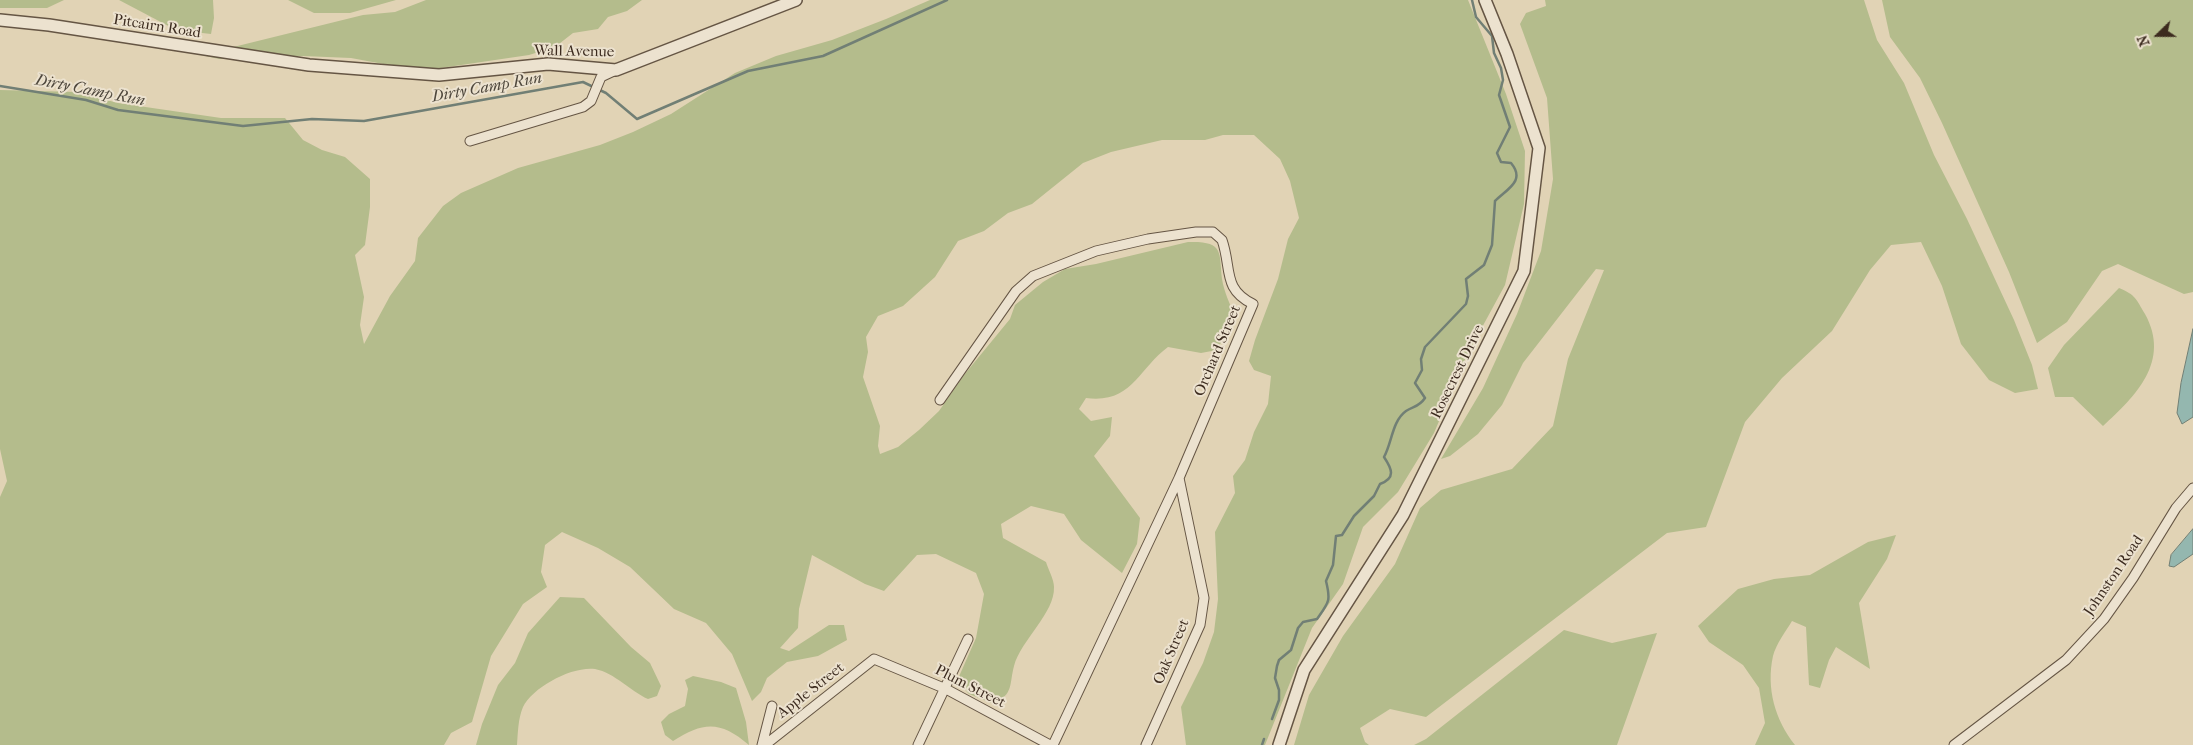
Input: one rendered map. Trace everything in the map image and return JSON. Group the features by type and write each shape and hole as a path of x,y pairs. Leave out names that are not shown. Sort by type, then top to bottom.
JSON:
{"street":[{"name":"Wall Avenue","path":"309,65 439,75 548,64 616,70 796,0"},
{"name":"Rosecrest Drive","path":"1279,745 1304,670 1403,515 1524,271 1539,148 1507,54 1485,0"},
{"name":"Pitcairn Road","path":"0,20 49,25 309,65"},
{"path":"470,141 583,107 591,101 601,77 616,70"},
{"name":"Orchard Street","path":"940,400 1016,291 1033,276 1096,252 1148,238 1196,232 1213,232 1222,240 1231,284 1240,297 1253,304 1179,478 1052,745"},
{"name":"Oak Street","path":"1146,745 1200,625 1204,598 1179,478"},
{"name":"Johnston Road","path":"1954,745 2066,660 2098,626 2133,578 2176,508 2193,488"},
{"path":"918,745 968,639"},
{"name":"Plum Street","path":"874,659 946,689 1052,745"},
{"name":"Apple Street","path":"763,745 874,659"},
{"path":"763,745 772,706"}],"green space":[{"path":"0,0 64,0 47,8 0,8"},
{"path":"119,0 213,0 214,18 211,34 176,30"},
{"path":"288,0 396,0 350,13 314,13"},
{"path":"426,0 642,0 627,11 608,17 598,29 573,33 555,47 529,55 434,69 405,68 351,58 303,56 219,59 201,55 363,15 395,12"},
{"path":"930,0 1468,0 1506,94 1525,151 1524,204 1505,285 1467,355 1434,433 1398,492 1363,527 1343,584 1312,628 1265,745 1186,745 1181,707 1203,663 1214,632 1218,599 1215,532 1235,493 1233,476 1245,460 1254,432 1268,404 1271,376 1254,370 1249,361 1278,279 1288,239 1299,218 1290,181 1280,159 1254,135 1223,135 1205,140 1162,140 1111,152 1083,163 1032,204 1008,213 984,231 958,241 935,277 903,306 878,316 866,337 868,352 863,377 880,426 878,446 880,454 898,447 939,411 964,375 1010,319 1015,305 1043,282 1065,269 1096,264 1188,242 1208,243 1214,246 1219,255 1223,284 1235,316 1217,350 1201,353 1168,347 1124,390 1114,396 1086,398 1079,409 1091,421 1112,417 1110,436 1094,456 1140,518 1137,544 1122,573 1081,540 1064,514 1031,506 1001,524 1003,538 1046,562 1054,587 1053,597 1044,617 1018,656 1008,692 994,704 969,694 957,681 976,638 984,594 976,573 936,554 917,555 884,591 865,584 812,555 799,609 798,628 780,648 789,651 829,625 844,625 847,640 818,656 787,662 767,678 761,692 752,701 732,654 706,623 674,609 630,567 598,548 562,532 545,545 541,572 547,587 523,604 491,656 472,722 451,733 444,745 0,745 0,497 7,481 0,449 0,90 76,92 118,103 221,118 285,118 303,140 322,150 345,157 370,179 370,207 365,245 355,255 364,297 360,325 364,344 390,296 415,261 418,238 443,206 461,193 518,168 600,145 633,132 671,114 735,73 776,56 832,40"},
{"path":"1545,0 1864,0 1877,40 1904,83 1934,155 1967,219 2014,320 2032,365 2038,389 2015,393 1989,380 1961,344 1942,286 1921,242 1891,245 1870,270 1832,331 1782,378 1745,422 1706,527 1667,533 1426,717 1390,709 1360,728 1365,742 1369,745 1294,745 1309,695 1343,636 1395,564 1420,508 1441,490 1512,469 1553,426 1568,359 1604,270 1596,269 1523,363 1502,405 1478,434 1450,456 1441,459 1483,388 1517,314 1541,251 1553,179 1547,98 1520,24 1526,13 1546,6"},
{"path":"1882,0 2193,0 2193,292 2184,294 2118,264 2102,271 2067,322 2037,343 2009,272 1942,123 1920,78 1890,37"},
{"path":"2119,288 2132,295 2140,305 2152,331 2154,347 2152,362 2138,390 2103,426 2073,397 2055,397 2048,368 2064,345"},
{"path":"1896,535 1887,559 1859,603 1870,669 1836,647 1829,660 1820,688 1809,685 1806,627 1792,621 1774,651 1771,680 1777,714 1795,745 1755,745 1765,723 1759,688 1743,665 1709,642 1698,626 1738,589 1774,579 1810,575 1868,542"},
{"path":"560,597 584,598 631,647 650,663 661,686 657,696 648,699 602,671 586,669 575,671 544,685 528,700 520,716 517,745 476,745 482,724 498,685 515,663 528,633"},
{"path":"1564,630 1612,643 1657,633 1617,745 1414,745 1426,739"},
{"path":"693,676 721,682 736,688 746,722 749,745 730,731 712,726 694,730 673,741 665,735 661,722 669,714 685,706 688,689 685,680"}],"water":[{"path":"2193,329 2193,417 2182,424 2177,413 2181,383"},
{"path":"2193,529 2193,554 2174,567 2169,566 2171,555"}],"waterway":[{"name":"Dirty Camp Run","path":"0,86 86,100 118,110 243,126 312,119 364,121 583,82 606,93 637,119 748,71 823,56 947,0"},
{"path":"1272,719 1279,700 1279,690 1275,678 1279,660 1291,650 1298,628 1303,622 1317,619 1328,601 1326,581 1333,565 1336,536 1342,535 1354,516 1374,496 1380,484 1385,482 1390,476 1389,465 1384,457 1395,426 1401,415 1418,405 1425,398 1415,383 1422,370 1421,359 1425,347 1466,304 1468,296 1466,279 1484,265 1492,245 1495,201 1516,180 1517,175 1511,163 1501,162 1497,153 1510,127 1499,95 1503,80 1501,68 1494,53 1492,36 1476,17 1472,0"},
{"path":"1262,745 1264,739"}]}
